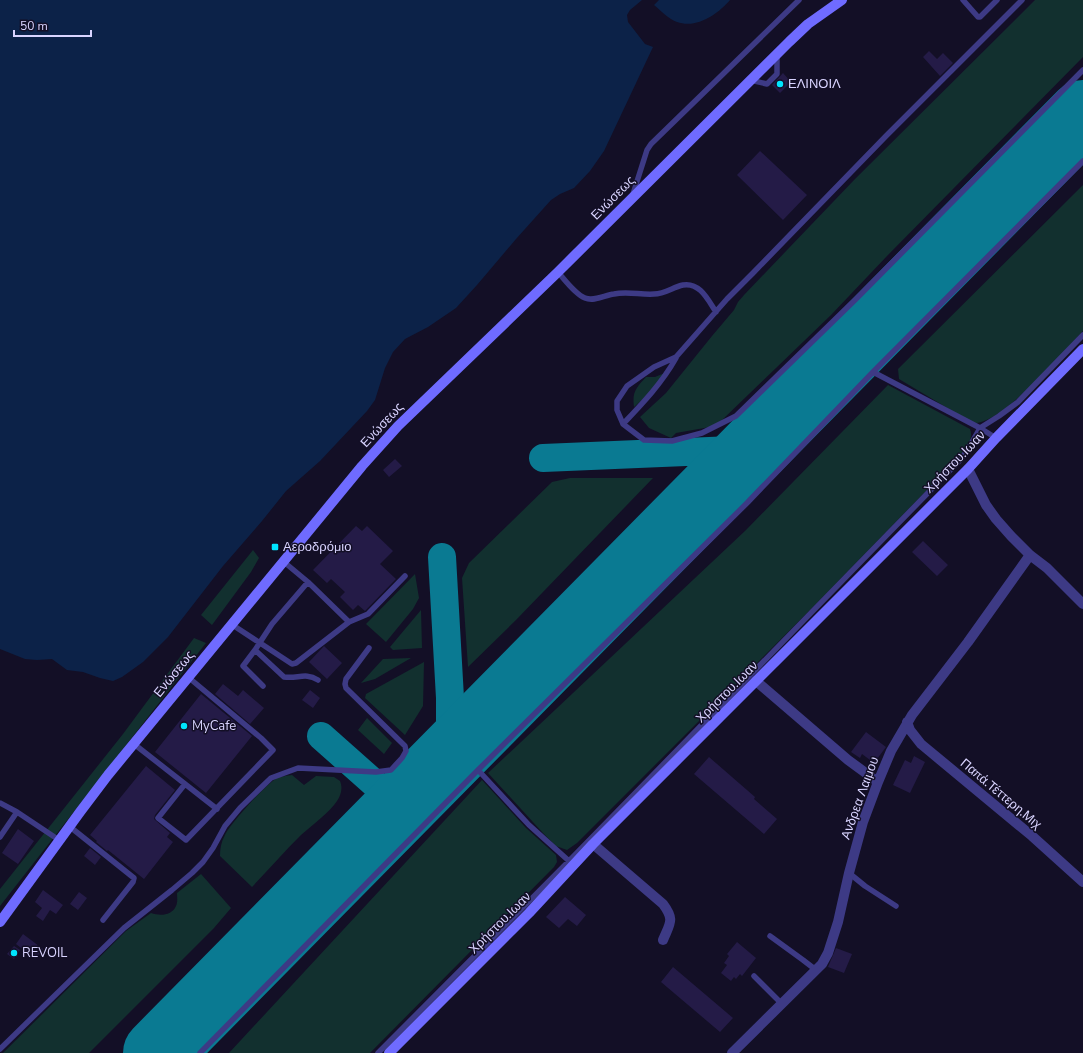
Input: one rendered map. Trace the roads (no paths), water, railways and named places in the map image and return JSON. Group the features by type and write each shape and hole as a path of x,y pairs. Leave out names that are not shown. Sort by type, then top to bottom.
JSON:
{"main road":[{"name":"Ενώσεως","path":"0,922 69,826 108,775 362,466 398,426 558,272 808,24 842,0"},
{"name":"Χρήστου.Ιωαν","path":"389,1053 524,918 593,844 968,469 996,438 1083,349"}],"street":[{"path":"968,469 986,505 996,519 1030,555 1047,568 1083,604"},
{"name":"Ανδρεα Λαιμου","path":"732,1053 822,964 828,953 838,922 849,873 863,822 878,782 892,751 907,722 938,679 968,642 1030,555"},
{"path":"756,681 848,760 878,782"},
{"name":"Παπά.Τέττερη.Μιχ","path":"907,722 910,730 921,744 1032,836 1083,882"},
{"path":"593,844 663,904 670,914 671,921 663,940"}],"lane":[{"path":"632,198 647,150 651,144 799,0"},
{"path":"963,0 978,17 980,17 997,0"},
{"path":"623,424 653,393 666,375 676,357 738,288 881,141 1022,0"},
{"path":"750,80 767,84 777,74 777,54"},
{"path":"676,357 654,367 627,386 616,401 617,410 623,424 644,440 672,441 702,433 736,416 956,199 1083,70"},
{"path":"200,1053 478,770 747,503 873,372 1083,161"},
{"path":"558,272 579,294 585,298 592,299 620,293 640,295 656,294 666,292 682,285 692,285 698,288 705,295 716,312"},
{"path":"378,1053 961,459 980,428 1018,402 1083,335"},
{"path":"873,372 980,428 996,438"},
{"path":"284,562 308,582 349,622"},
{"path":"231,624 288,663 296,663 349,622 368,614 405,576"},
{"path":"263,686 243,666 272,624 308,582"},
{"path":"0,1049 124,928 192,873 203,862 213,848 225,826 240,808 271,778 298,768 376,772 391,770 402,758 406,751 405,746 346,688 344,684 346,679 369,648"},
{"path":"255,650 284,677 291,678 307,676 318,680"},
{"path":"185,784 158,818 186,840 273,750 261,738 188,677"},
{"path":"134,744 217,809"},
{"path":"478,770 529,825 569,860"},
{"path":"0,802 59,840"},
{"path":"0,837 17,812"},
{"path":"69,826 134,878 133,882 102,920"},
{"path":"849,873 865,886 896,906"},
{"path":"770,936 816,970"},
{"path":"754,976 781,1003"}],"water":[{"path":"0,0 642,0 630,10 627,15 628,22 645,44 653,47 604,151 590,171 574,188 551,200 456,308 428,327 405,339 393,352 385,368 375,400 367,411 320,461 286,491 223,566 168,637 143,662 122,677 113,681 83,672 67,670 52,659 25,659 0,649"},
{"path":"659,0 730,0 713,15 706,19 699,22 685,24 671,19 654,5"}],"place":[{"name":"ΕΛΙΝΟΙΛ","path":"780,84"},
{"name":"Αεροδρόμιο","path":"275,547"},
{"name":"MyCafe","path":"184,726"},
{"name":"REVOIL","path":"14,953"}]}
